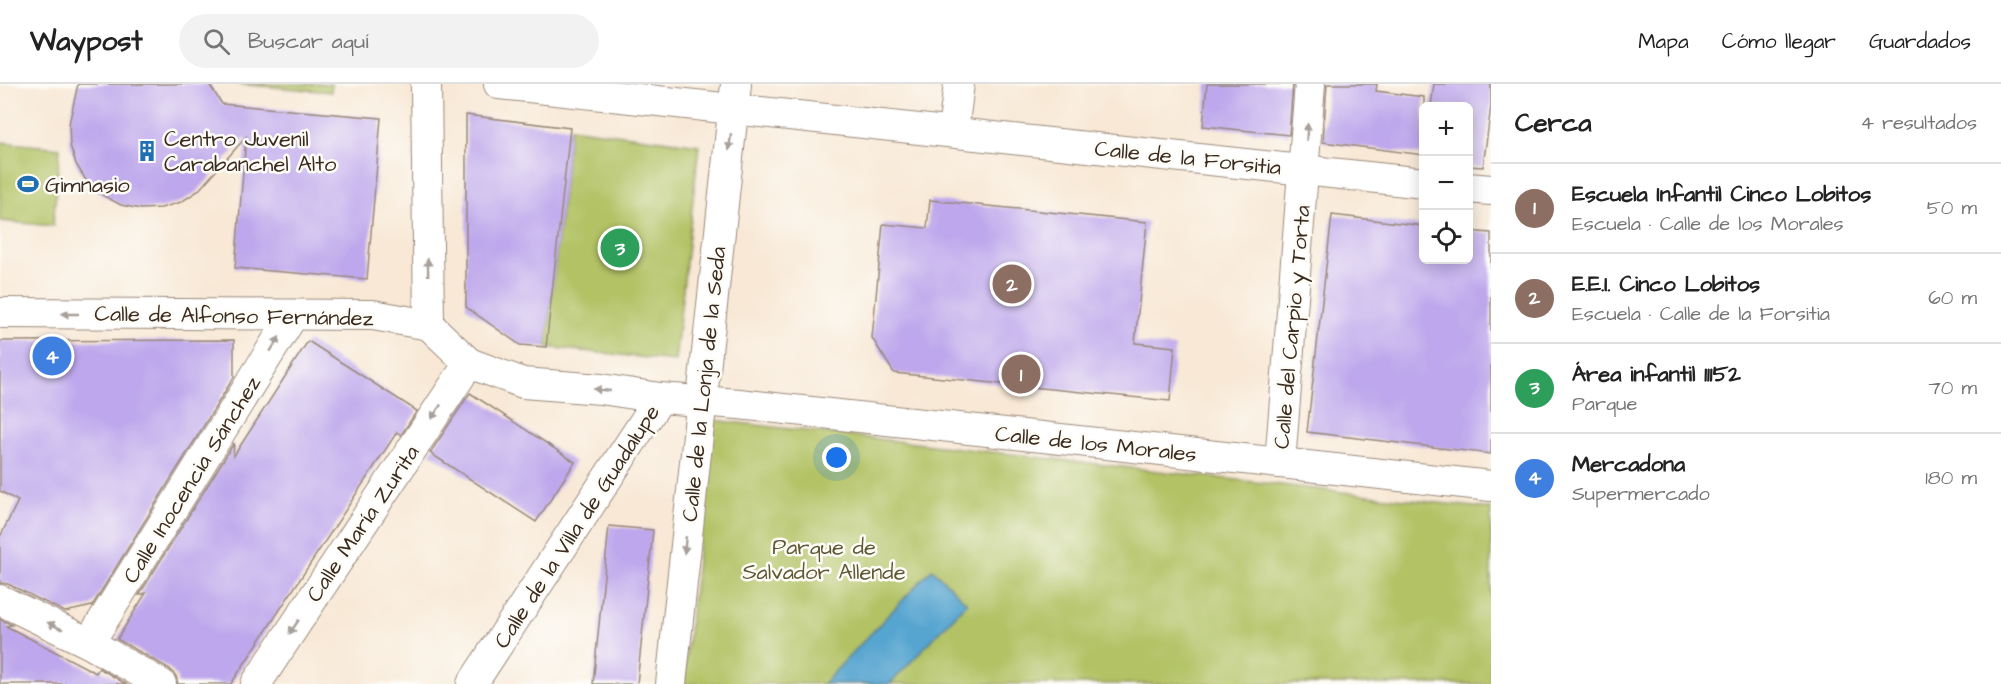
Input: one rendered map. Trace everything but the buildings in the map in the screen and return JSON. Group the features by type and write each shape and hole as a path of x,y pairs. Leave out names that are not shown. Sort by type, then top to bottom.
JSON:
{"street":[{"path":"426,84 429,326 469,363 523,383 601,389 660,398 700,400"},
{"name":"Calle de la Forsitia","path":"499,84 735,97 953,131 1419,182"},
{"path":"953,131 959,84"},
{"name":"Calle del Carpio y Torta","path":"1280,463 1310,84"},
{"name":"Calle de la Lonja de la Seda","path":"671,684 700,400 735,97"},
{"path":"1473,188 1491,190"},
{"name":"Calle de Alfonso Fernández","path":"0,313 373,315 429,326"},
{"name":"Calle Inocencia Sánchez","path":"89,643 293,315"},
{"name":"Calle María Zurita","path":"256,684 469,363"},
{"name":"Calle de la Villa de Guadalupe","path":"472,684 660,398"},
{"name":"Calle de los Morales","path":"700,400 1491,486"},
{"path":"0,600 89,643 162,684"}],"green space":[{"path":"237,84 332,84 331,92"},
{"path":"570,128 699,145 675,361 546,347"},
{"name":"Gimnasio","path":"0,142 60,148 53,226 0,221"},
{"name":"Parque de Salvador Allende","path":"713,420 1491,509 1491,684 683,684"}],"water":[{"path":"932,569 967,603 890,684 823,684"}],"place":[{"name":"Centro Juvenil Carabanchel Alto","path":"147,151"},
{"name":"Gimnasio","path":"28,184"},
{"name":"Área infantil 11152","path":"620,248"},
{"name":"E.E.I. Cinco Lobitos","path":"1012,284"},
{"name":"Mercadona","path":"52,356"},
{"name":"Escuela Infantil Cinco Lobitos","path":"1021,374"}]}
